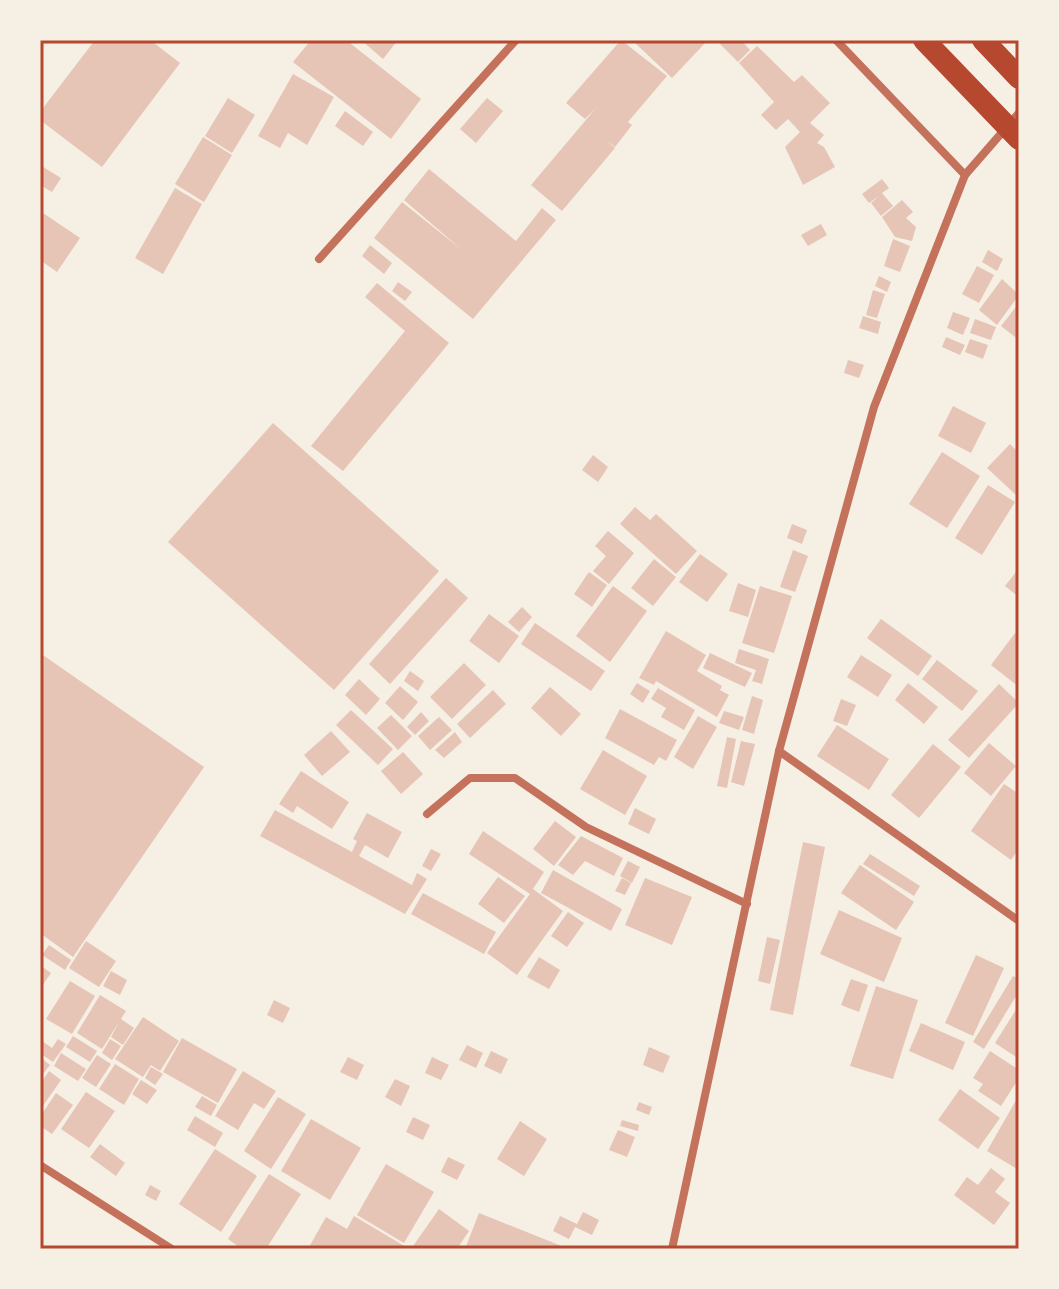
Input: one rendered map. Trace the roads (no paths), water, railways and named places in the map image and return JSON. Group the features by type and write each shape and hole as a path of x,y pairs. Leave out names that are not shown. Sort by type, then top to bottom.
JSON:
{"highway":[{"path":"924,40 1015,126"},
{"path":"983,40 1019,78"}],"street":[{"path":"319,259 516,40"},
{"path":"836,40 965,175"},
{"path":"672,1249 779,751 874,407 965,175 1015,126"},
{"path":"779,751 1019,921"},
{"path":"427,814 470,778 515,778 586,827 747,904"},
{"path":"40,1165 172,1249"},
{"path":"664,1249 677,1231"}]}
